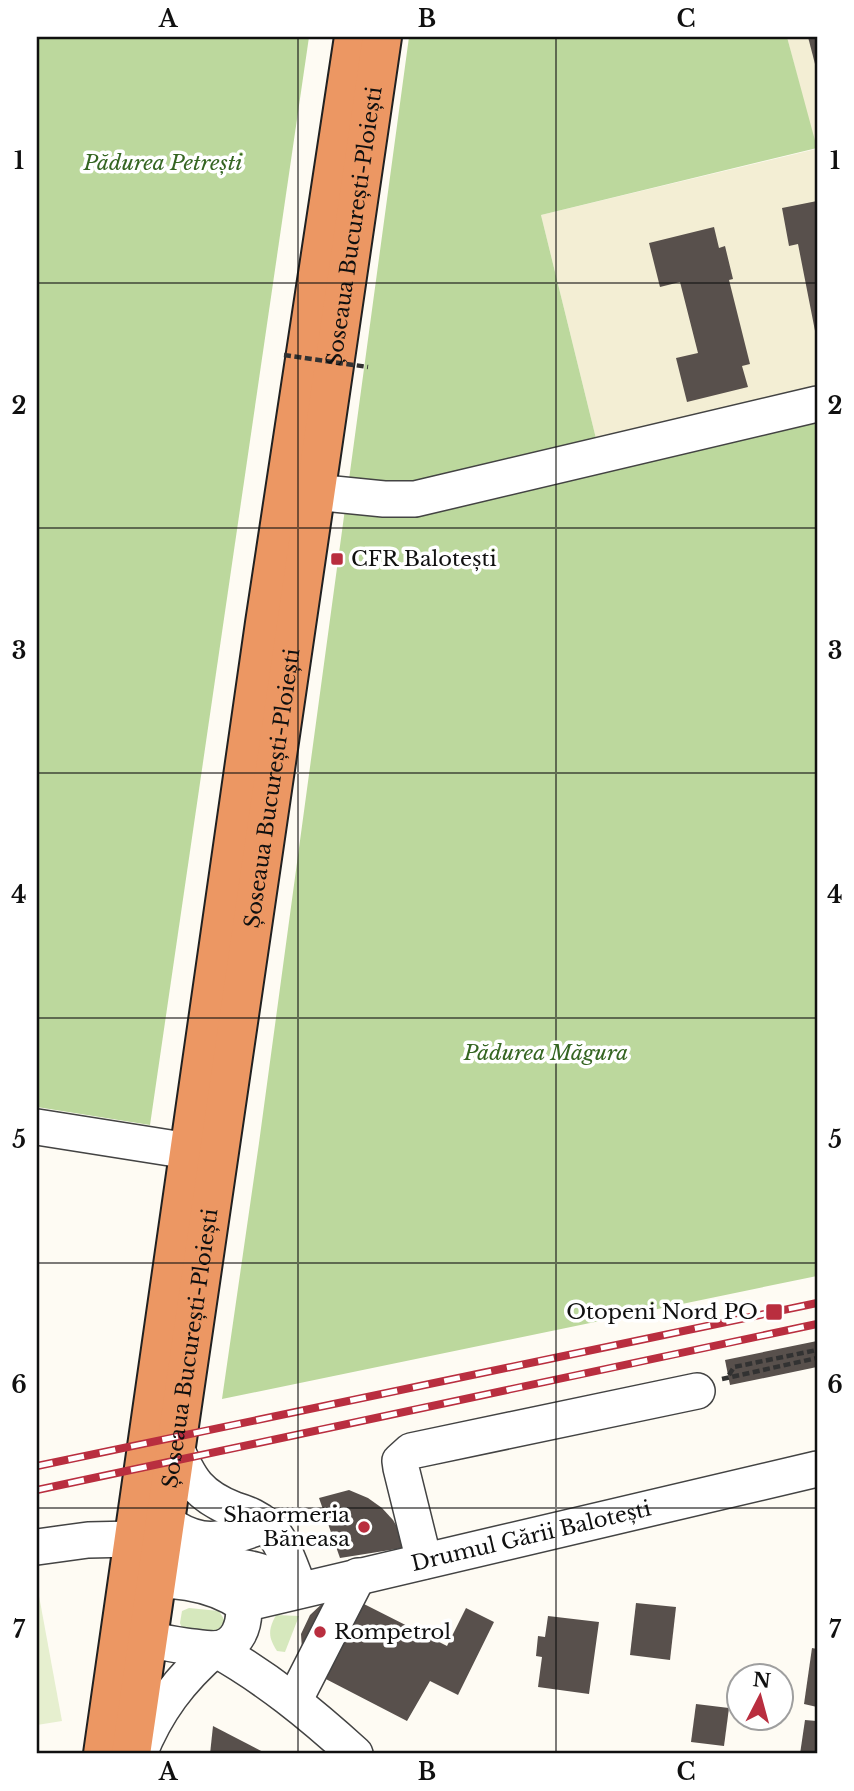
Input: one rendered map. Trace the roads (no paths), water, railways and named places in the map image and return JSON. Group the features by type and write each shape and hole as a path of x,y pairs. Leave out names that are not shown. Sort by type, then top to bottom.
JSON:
{"highway":[{"name":"Șoseaua București-Ploiești","path":"149,1531 175,1445 195,1307 300,490 354,37"},
{"name":"Șoseaua București-Ploiești","path":"149,1531 189,1151 300,490 382,37"},
{"path":"189,1151 199,1174 184,1293 195,1307"},
{"path":"103,1754 138,1608 149,1531"},
{"path":"131,1754 138,1608"}],"street":[{"path":"300,490 384,499 415,499 817,404"},
{"path":"37,1127 189,1151"},
{"path":"424,1561 401,1468 400,1461 403,1456 411,1451 696,1391"},
{"path":"175,1445 184,1468 196,1486 210,1498 253,1516 329,1583"},
{"name":"Drumul Gării Balotești","path":"243,1604 817,1469"},
{"path":"37,1547 149,1531 205,1541 265,1525"},
{"path":"149,1531 173,1549 195,1559 329,1583"},
{"path":"285,1694 329,1583"},
{"path":"195,1584 230,1594 243,1604 244,1624 239,1634 225,1647 215,1649 161,1643 138,1608 195,1584"},
{"path":"215,1649 285,1694 355,1754"},
{"path":"139,1754 151,1726 168,1698 194,1667 215,1649"}],"railway":[{"path":"37,1466 817,1303"},
{"path":"37,1490 817,1324"}],"place":[{"name":"CFR Balotești","path":"337,559"},
{"name":"Otopeni Nord PO","path":"774,1312"},
{"name":"Shaormeria Băneasa","path":"364,1527"},
{"name":"Rompetrol","path":"320,1632"}],"park label":[{"name":"Pădurea Petrești","path":"163,163"},
{"name":"Pădurea Măgura","path":"546,1053"}]}
